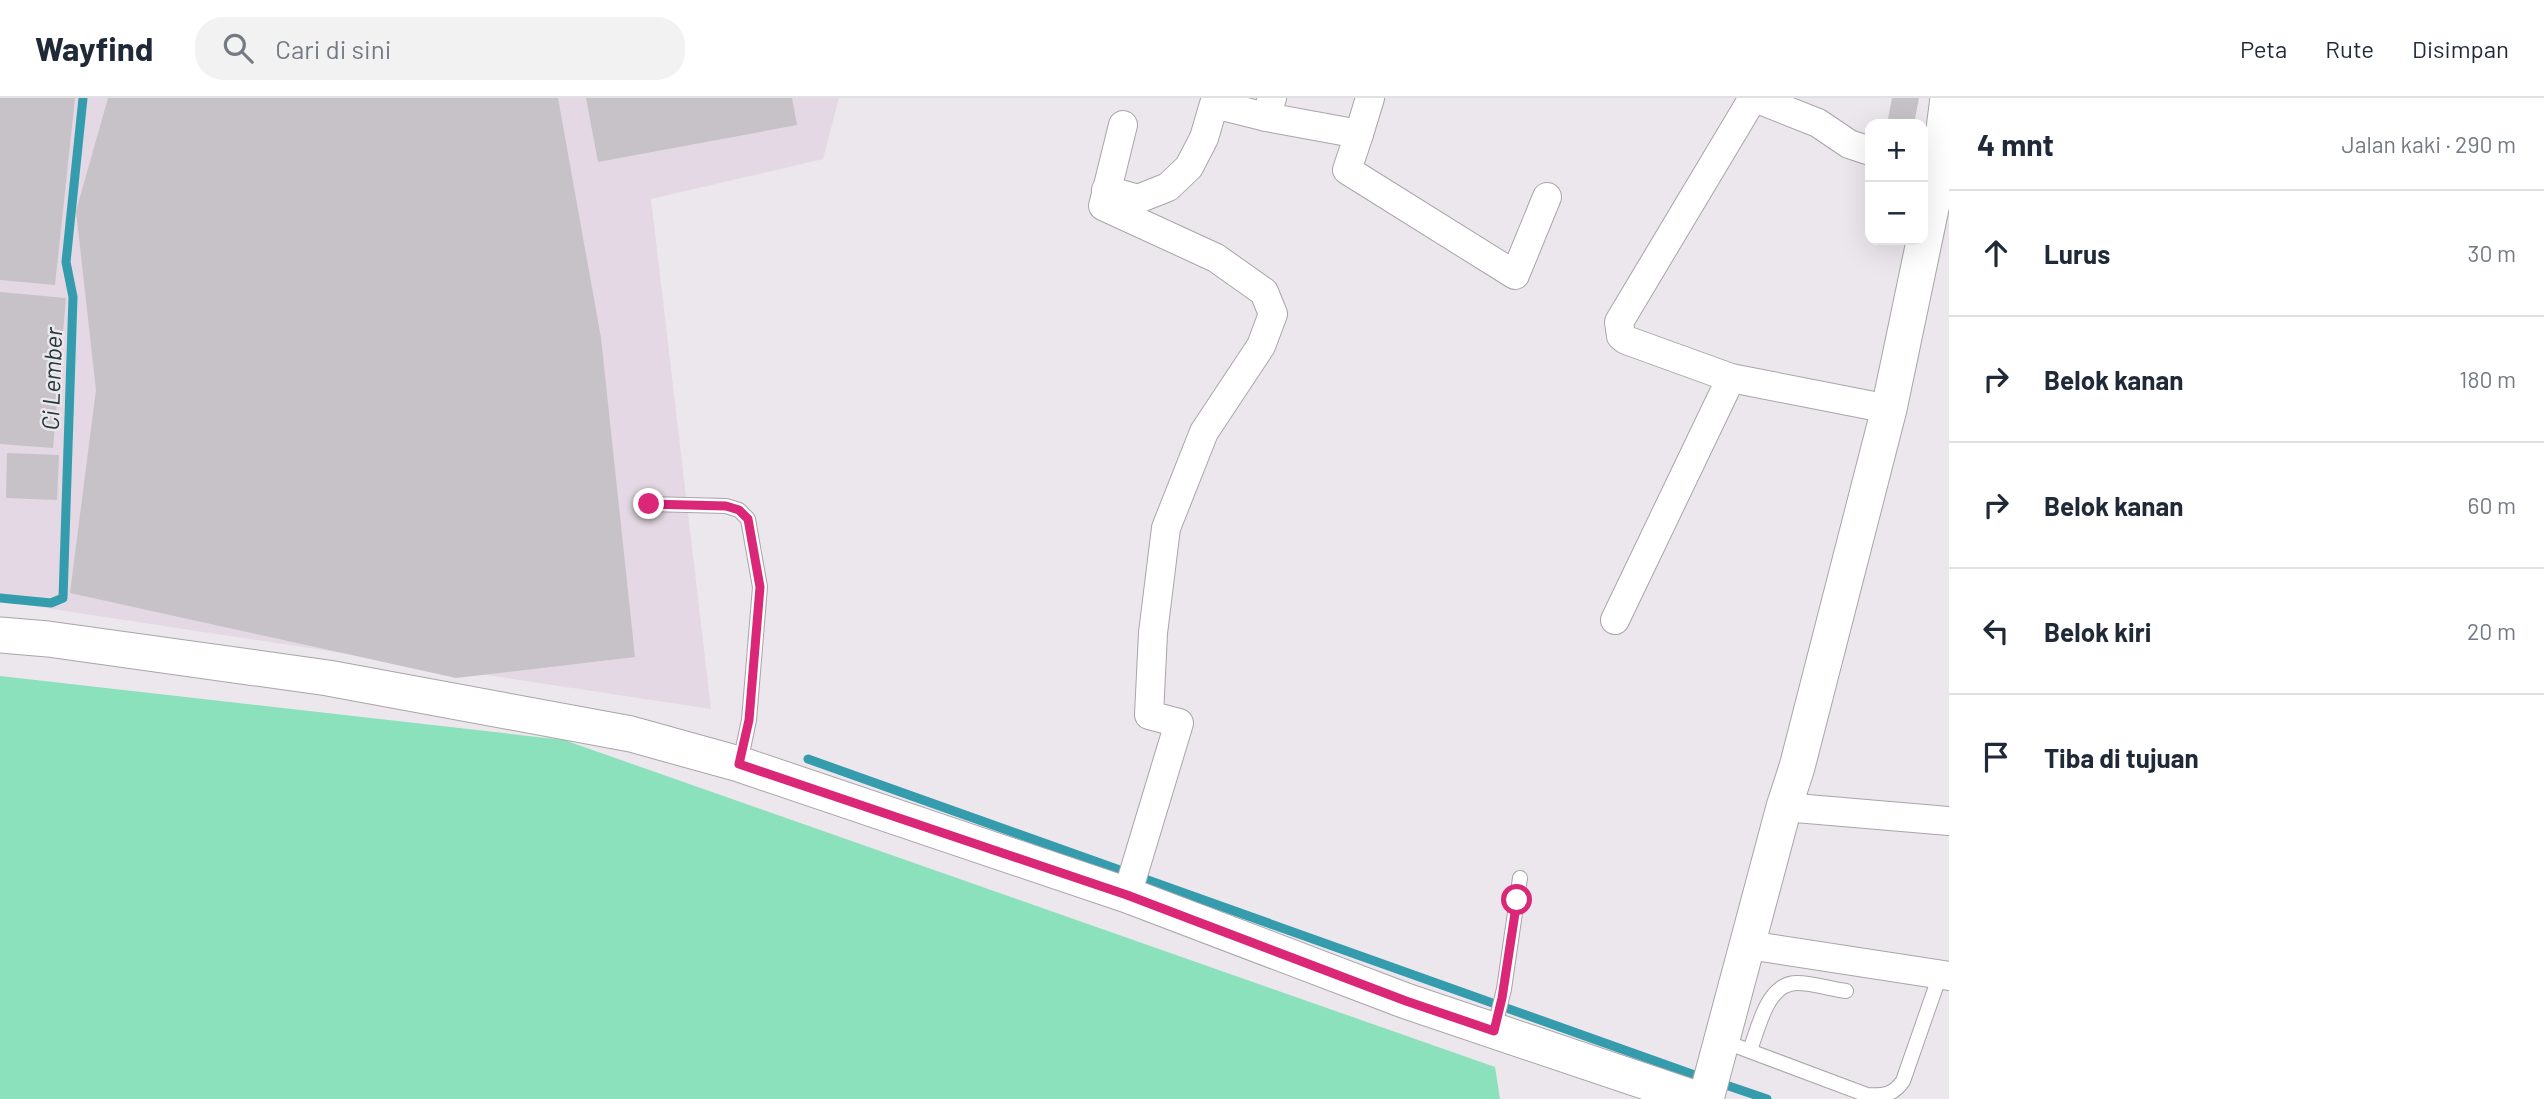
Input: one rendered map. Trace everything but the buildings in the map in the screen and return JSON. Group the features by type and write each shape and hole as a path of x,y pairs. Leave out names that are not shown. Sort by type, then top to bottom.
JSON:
{"street":[{"path":"1370,98 1347,170 1515,275 1547,197"},
{"path":"1865,150 1849,144 1818,123 1754,98 1619,322 1621,336 1626,340 1731,378 1889,409"},
{"path":"0,635 236,665 469,702 631,734 1131,881 1394,996 1498,1016 1717,1073 1889,409 1931,172 1948,98"},
{"path":"1107,190 1139,199 1168,187 1189,167 1203,138 1214,104 1269,107 1359,134"},
{"path":"1123,125 1103,206 1216,258 1264,292 1273,314 1261,346 1204,432 1166,528 1153,633 1149,715 1179,723 1131,881"},
{"path":"1615,620 1731,378"},
{"path":"1784,807 1949,821"},
{"path":"1748,945 1944,976"}],"lane":[{"path":"649,504 726,506 739,510 748,519 760,587 749,720 739,764"},
{"path":"1498,1016 1520,878"},
{"path":"1846,991 1796,982 1778,989 1717,1073 1867,1095 1883,1096 1896,1091 1903,1081 1944,976"}],"shaded area":[{"path":"0,98 839,98 823,159 651,199 711,709 0,601"}],"green space":[{"path":"0,676 564,740 1495,1067 1500,1099 0,1099"}],"waterway":[{"name":"Ci Lember","path":"0,598 51,603 63,598 73,297 66,262 83,98"},
{"path":"808,759 1703,1078"},
{"path":"1717,1082 1767,1099"}],"route":[{"path":"649,504 726,506 739,510 748,519 760,587 749,720 739,764 1127,895 1406,1001 1494,1031 1502,998 1517,900"}]}
